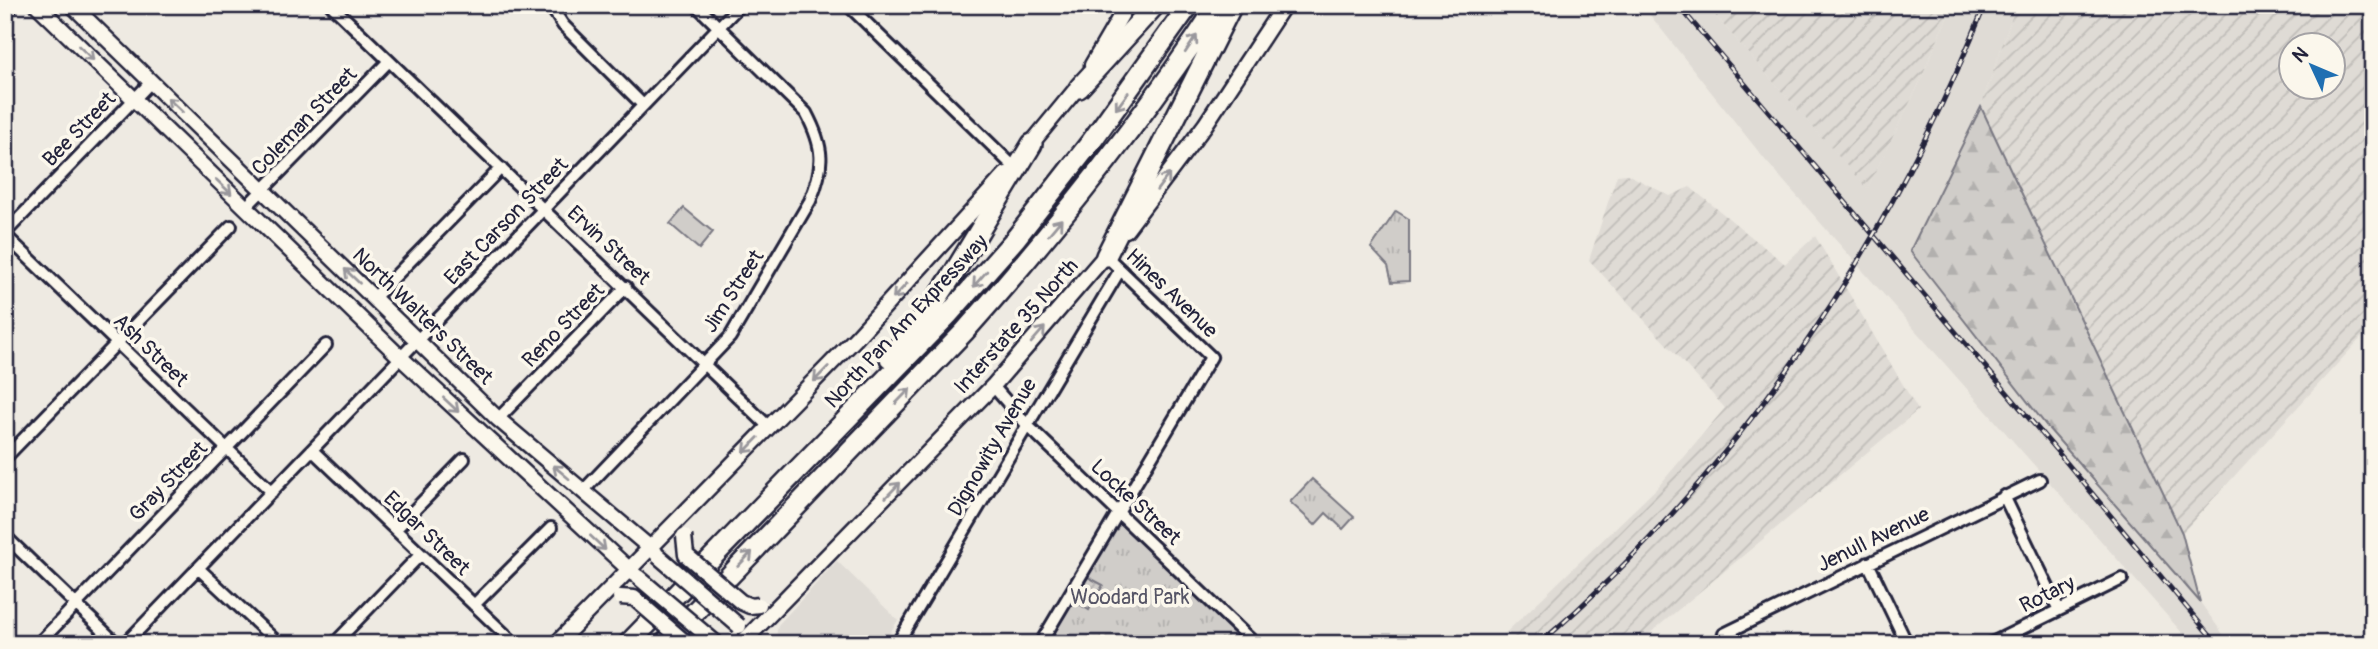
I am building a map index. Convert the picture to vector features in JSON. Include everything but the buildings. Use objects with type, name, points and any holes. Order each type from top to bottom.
[{"type":"highway","points":[[1079,88],[1155,5]]},
{"type":"highway","name":"North Pan Am Expressway","points":[[626,644],[948,315],[1016,238],[1100,131],[1189,5]]},
{"type":"highway","points":[[665,643],[1010,281],[1112,155],[1218,5]]},
{"type":"highway","points":[[1113,263],[1232,5]]},
{"type":"highway","points":[[791,474],[928,312],[1032,144]]},
{"type":"main road","points":[[37,5],[401,358],[633,573],[717,644]]},
{"type":"main road","name":"North Walters Street","points":[[72,5],[498,419],[654,552],[746,637]]},
{"type":"main road","points":[[1079,88],[1127,5]]},
{"type":"main road","points":[[556,644],[654,552],[701,498],[856,338],[1013,166],[1144,5]]},
{"type":"main road","name":"Interstate 35 North","points":[[746,637],[1113,263],[1284,5]]},
{"type":"main road","points":[[701,498],[684,536],[686,555],[741,602],[750,606],[789,594]]},
{"type":"main road","points":[[574,626],[620,597],[634,598],[687,644]]},
{"type":"street","points":[[5,14],[13,5]]},
{"type":"street","points":[[550,5],[563,25],[643,104]]},
{"type":"street","points":[[696,5],[718,27]]},
{"type":"street","name":"East Carson Street","points":[[125,644],[740,5]]},
{"type":"street","points":[[848,5],[1013,166]]},
{"type":"street","name":"Ervin Street","points":[[333,6],[769,427]]},
{"type":"street","name":"Jim Street","points":[[583,491],[730,337],[810,201],[818,180],[821,148],[817,133],[806,113],[718,27]]},
{"type":"street","name":"Coleman Street","points":[[245,208],[389,61]]},
{"type":"street","name":"Bee Street","points":[[5,234],[151,82]]},
{"type":"street","points":[[374,298],[500,169]]},
{"type":"street","points":[[5,458],[231,226]]},
{"type":"street","name":"Ash Street","points":[[5,234],[272,492]]},
{"type":"street","name":"Hines Avenue","points":[[1113,263],[1211,357],[1118,512]]},
{"type":"street","name":"Dignowity Avenue","points":[[897,644],[1027,425],[1113,263]]},
{"type":"street","name":"Reno Street","points":[[498,419],[626,288]]},
{"type":"street","name":"Gray Street","points":[[38,644],[326,345]]},
{"type":"street","name":"Locke Street","points":[[993,386],[1027,425],[1255,644]]},
{"type":"street","name":"Edgar Street","points":[[312,450],[515,644]]},
{"type":"street","points":[[396,529],[464,459]]},
{"type":"street","name":"Jenull Avenue","points":[[1726,639],[1868,562],[2040,480]]},
{"type":"street","points":[[2004,496],[2059,610]]},
{"type":"street","points":[[1040,644],[1118,512]]},
{"type":"street","points":[[474,605],[551,528]]},
{"type":"street","points":[[5,536],[117,644]]},
{"type":"street","points":[[334,644],[421,554]]},
{"type":"street","points":[[1868,562],[1907,644]]},
{"type":"street","points":[[198,568],[279,644]]},
{"type":"street","name":"Rotary","points":[[1990,644],[2122,579]]},
{"type":"shaded area","points":[[1642,5],[1706,5],[1867,188],[1919,84],[1952,5],[2016,5],[1981,107],[1910,251],[2049,429],[2200,602],[2230,644],[2192,644],[1766,161]]},
{"type":"shaded area","points":[[1706,5],[1952,5],[1919,84],[1867,189]]},
{"type":"shaded area","points":[[2016,5],[2373,5],[2373,325],[2182,533],[1981,107]]},
{"type":"shaded area","points":[[1627,174],[1670,196],[1690,187],[1785,264],[1815,236],[1918,410],[1637,644],[1494,644],[1657,488],[1725,408],[1589,260],[1617,175]]},
{"type":"shaded area","points":[[837,561],[898,620],[883,644],[775,644],[778,625]]},
{"type":"green space","points":[[1981,107],[2182,533],[2200,602],[2049,429],[1910,251]]},
{"type":"green space","points":[[684,208],[713,232],[699,249],[670,224]]},
{"type":"green space","points":[[1396,211],[1409,219],[1409,281],[1392,282],[1388,266],[1371,248]]},
{"type":"green space","points":[[1312,479],[1354,517],[1343,529],[1326,513],[1315,525],[1290,502]]},
{"type":"green space","name":"Woodard Park","points":[[1119,523],[1125,526],[1245,644],[1048,644]]},
{"type":"green space","points":[[1088,577],[1103,585],[1089,610],[1074,601]]},
{"type":"railway","points":[[1678,5],[2217,644]]},
{"type":"railway","points":[[1539,644],[1612,577],[1679,506],[1742,430],[1800,351],[1854,269],[1902,183],[1946,95],[1985,5]]}]
